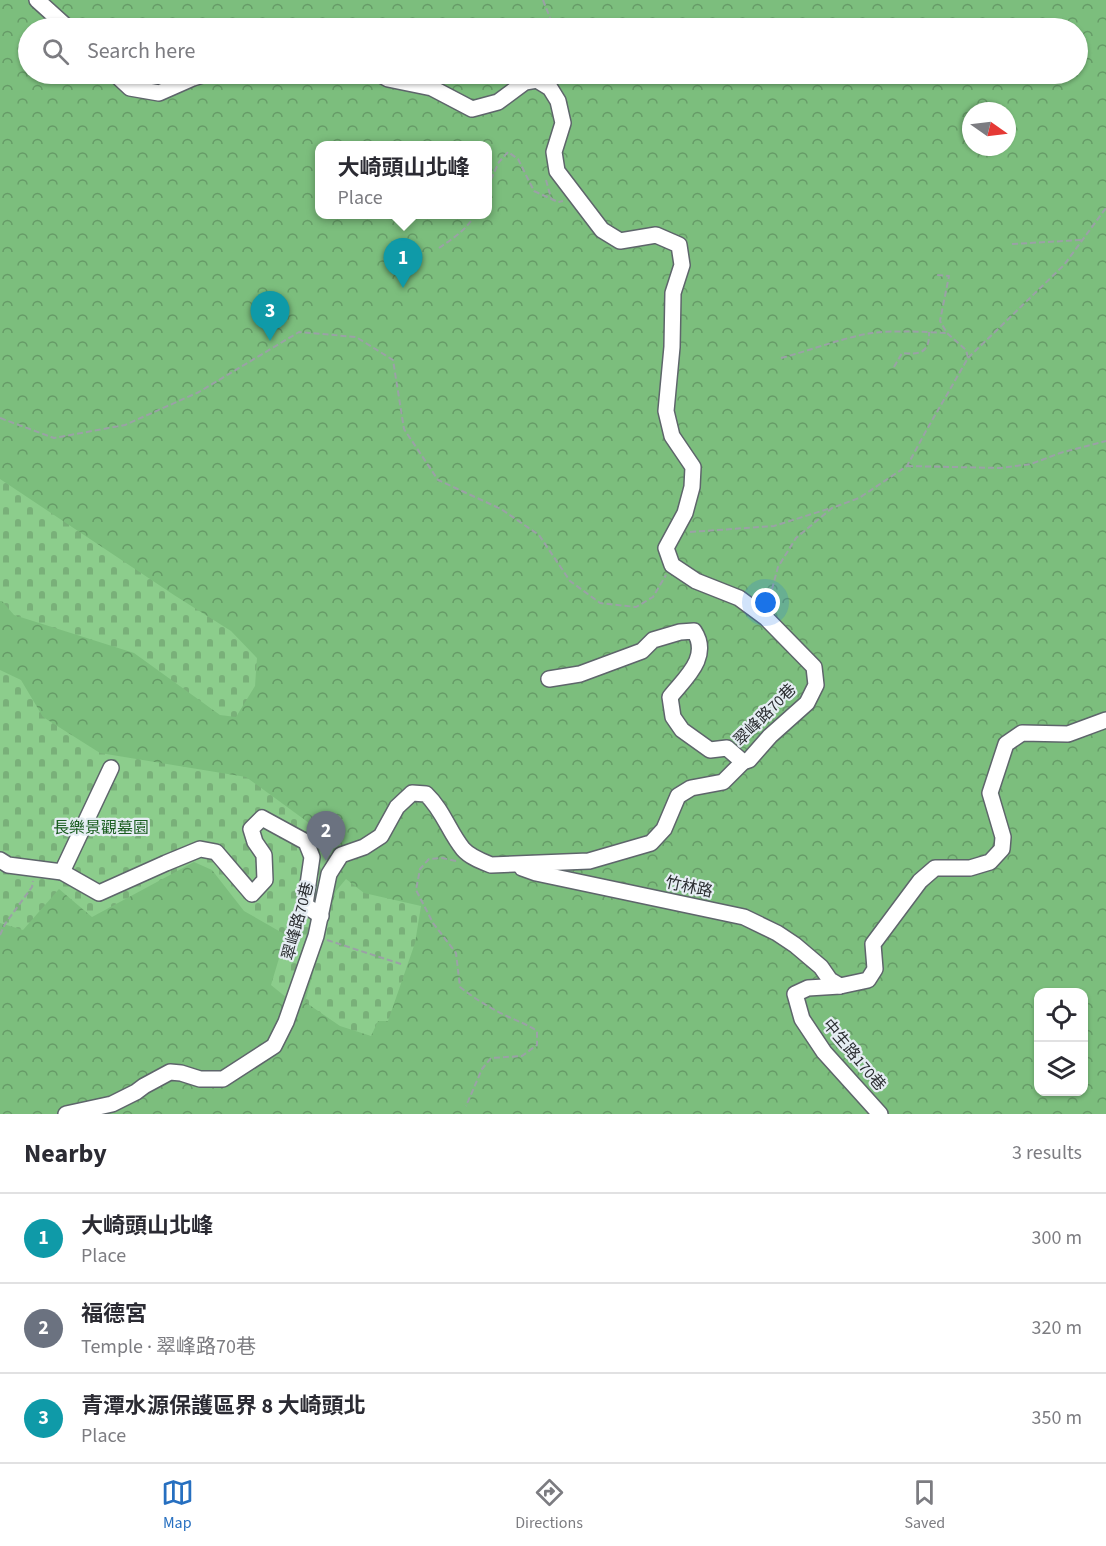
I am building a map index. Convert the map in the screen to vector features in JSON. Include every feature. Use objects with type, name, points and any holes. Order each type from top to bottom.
[{"type":"street","points":[[37,0],[57,18]]},
{"type":"street","points":[[126,84],[130,88],[159,93],[179,84]]},
{"type":"street","points":[[412,84],[432,88],[472,109],[498,102],[522,84]]},
{"type":"street","points":[[544,84],[550,88],[558,101],[562,123],[554,152],[557,171],[602,230],[620,241],[656,235],[679,245],[682,265],[673,292],[672,347],[666,411],[672,436],[693,467],[692,487],[685,513],[666,548],[672,565]]},
{"type":"street","name":"翠峰路70巷","points":[[66,1114],[112,1104],[170,1072],[181,1072],[200,1078],[223,1079],[274,1046],[286,1022],[316,936],[329,874],[341,855],[364,847],[381,837],[397,807],[412,794],[426,794],[435,802],[464,850],[478,860],[491,865],[589,861],[651,843],[664,829],[678,796],[691,788],[723,782],[742,762],[749,760],[770,736],[807,703],[816,685],[814,667],[766,618],[739,598],[696,581],[672,565]]},
{"type":"street","points":[[549,679],[580,674],[642,651],[653,640],[680,632],[694,631],[699,639],[700,654],[695,667],[670,697],[673,717],[682,730],[710,750],[727,748],[742,762]]},
{"type":"street","points":[[840,986],[868,980],[875,969],[873,944],[920,881],[935,868],[970,868],[990,862],[1002,849],[1003,837],[990,793],[1006,744],[1022,733],[1068,734],[1106,720]]},
{"type":"street","points":[[62,872],[111,768]]},
{"type":"street","points":[[0,860],[8,865],[62,872],[99,893],[200,849],[216,852],[252,894],[265,880],[264,855],[255,842],[251,829],[262,818],[306,842],[312,857],[305,905],[321,916]]},
{"type":"street","name":"竹林路","points":[[510,864],[536,873],[744,917],[777,933],[795,945],[821,967],[830,980],[840,986]]},
{"type":"street","name":"中生路170巷","points":[[840,986],[808,988],[795,994],[802,1019],[824,1052],[880,1114]]},
{"type":"path","points":[[543,0],[550,18]]},
{"type":"path","points":[[492,177],[499,162],[508,152],[518,159],[534,191],[558,202],[577,197]]},
{"type":"path","points":[[675,533],[774,525],[859,498],[907,466],[968,358],[1064,265],[1106,208]]},
{"type":"path","points":[[439,248],[455,238],[472,219]]},
{"type":"path","points":[[1012,244],[1083,240]]},
{"type":"path","points":[[938,275],[949,276],[939,321],[947,333],[966,350],[968,358]]},
{"type":"path","points":[[0,418],[54,438],[125,425],[199,392],[299,332],[356,336],[393,360],[404,429],[438,480],[501,509],[539,536],[570,581],[600,603],[636,607],[653,597],[672,565]]},
{"type":"path","points":[[894,367],[902,353],[915,355],[922,352],[929,340],[929,332]]},
{"type":"path","points":[[781,358],[828,343],[873,333],[947,333]]},
{"type":"path","points":[[907,466],[1000,468],[1031,464],[1060,453],[1106,441]]},
{"type":"path","points":[[773,608],[771,593],[778,567],[796,538],[832,508]]},
{"type":"path","points":[[458,862],[441,858],[429,859],[420,869],[416,890],[433,923],[456,953],[460,987],[479,1000],[537,1031],[537,1045],[522,1056],[491,1058],[482,1069],[466,1106]]},
{"type":"path","points":[[0,935],[5,924],[32,887],[35,869]]},
{"type":"path","points":[[316,936],[401,964]]},
{"type":"green space","points":[[0,0],[1106,0],[1106,1114],[0,1114]]},
{"type":"green space","points":[[0,479],[231,631],[257,658],[255,686],[236,717],[220,715],[134,653],[14,615],[0,601]]},
{"type":"green space","name":"長樂景觀墓園","points":[[0,670],[21,680],[43,717],[100,753],[246,777],[335,842],[287,998],[271,985],[286,935],[244,911],[212,870],[194,862],[92,917],[59,889],[23,930],[0,923]]},
{"type":"green space","points":[[346,879],[364,893],[421,906],[415,943],[388,1021],[378,1021],[371,1036],[340,1026],[305,1002],[336,891]]},
{"type":"place","name":"大崎頭山北峰","points":[[403,288]]},
{"type":"place","name":"青潭水源保護區界 8 大崎頭北","points":[[270,341]]},
{"type":"place","name":"福德宮","points":[[326,861]]}]
